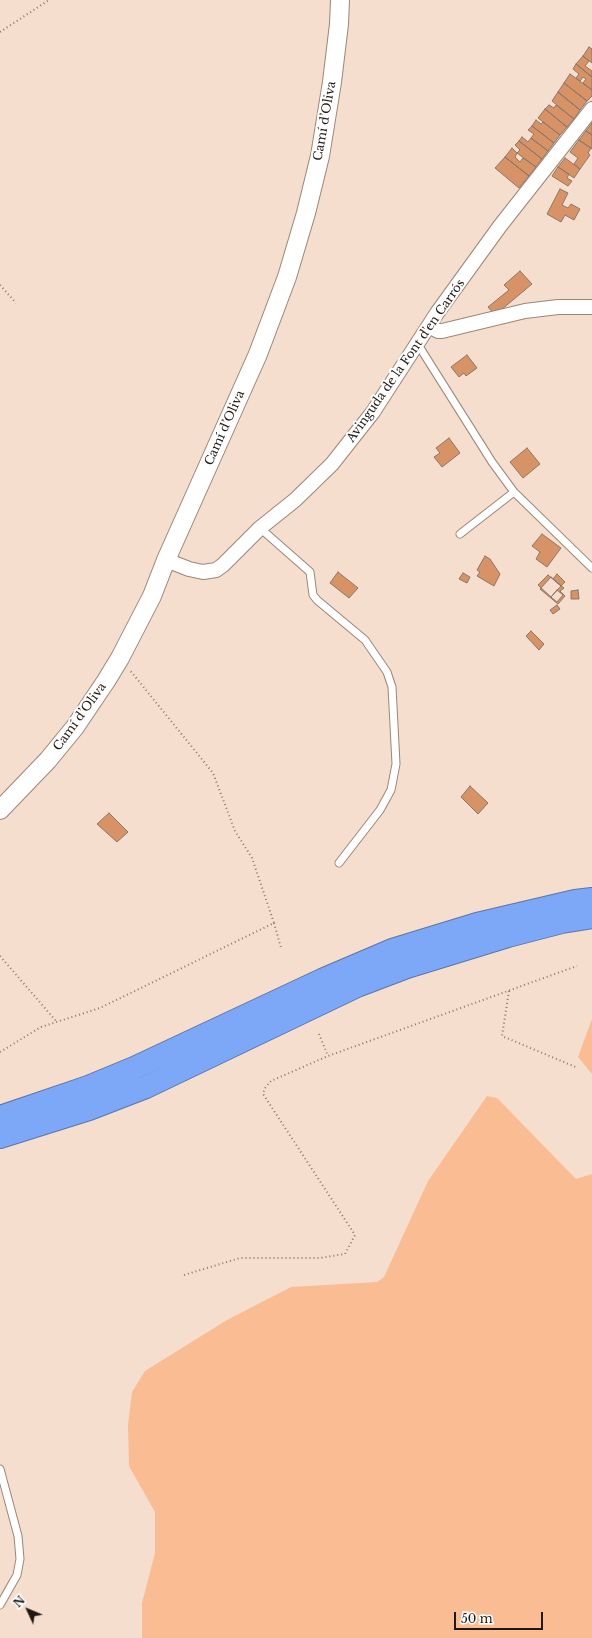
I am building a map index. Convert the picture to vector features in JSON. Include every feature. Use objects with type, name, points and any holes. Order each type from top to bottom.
[{"type":"highway","points":[[0,1117],[88,1087],[134,1068],[324,979],[392,950],[477,924],[575,901],[592,899]]},
{"type":"highway","points":[[0,1137],[89,1110],[146,1087],[350,989],[407,967],[508,936],[562,922],[592,917]]},
{"type":"street","name":"Camí d’Oliva","points":[[0,810],[48,760],[75,727],[120,658],[152,596],[166,560],[258,354],[287,277],[306,213],[320,156],[332,82],[339,24],[340,0]]},
{"type":"street","name":"Avinguda de la Font d'en Carrós","points":[[166,560],[189,569],[203,572],[216,570],[223,565],[260,528],[295,500],[332,464],[373,412],[417,343],[500,226],[592,110]]},
{"type":"street","points":[[429,326],[438,331],[442,331],[530,310],[558,307],[592,307]]},
{"type":"lane","points":[[417,343],[492,462],[514,492],[592,568]]},
{"type":"lane","points":[[460,534],[514,492]]},
{"type":"lane","points":[[260,528],[310,572],[313,595],[365,640],[387,672],[392,687],[396,758],[390,790],[380,810],[339,863]]},
{"type":"lane","points":[[0,1469],[18,1536],[20,1559],[17,1575],[0,1605]]},
{"type":"path","points":[[0,32],[49,0]]},
{"type":"path","points":[[0,285],[16,303]]},
{"type":"path","points":[[120,658],[212,773],[235,831],[252,858],[281,948]]},
{"type":"path","points":[[0,1052],[41,1027],[100,1008],[274,923]]},
{"type":"path","points":[[0,956],[56,1021]]},
{"type":"path","points":[[184,1275],[240,1258],[320,1258],[345,1254],[355,1235],[263,1094],[265,1088],[271,1081],[328,1056],[577,966]]},
{"type":"path","points":[[509,991],[502,1036],[578,1068]]},
{"type":"path","points":[[319,1034],[328,1056]]},
{"type":"shaded area","points":[[592,1019],[592,1074],[578,1057]]},
{"type":"shaded area","points":[[487,1096],[497,1098],[576,1179],[592,1174],[592,1638],[142,1638],[142,1603],[155,1553],[155,1512],[129,1466],[128,1425],[132,1392],[145,1371],[227,1320],[291,1287],[377,1282],[384,1277],[428,1181]]},
{"type":"building","points":[[589,47],[592,49],[592,63],[583,56]]},
{"type":"building","points":[[583,56],[589,61],[585,66],[592,71],[592,77],[576,64]]},
{"type":"building","points":[[576,64],[592,77],[592,90],[583,83],[586,79],[583,77],[580,81],[576,78],[579,74],[573,69]]},
{"type":"building","points":[[570,74],[592,90],[592,96],[587,101],[564,83]]},
{"type":"building","points":[[564,83],[587,101],[580,110],[558,92]]},
{"type":"building","points":[[558,92],[580,110],[574,119],[552,101]]},
{"type":"building","points":[[549,105],[554,108],[556,105],[574,119],[567,127],[545,109]]},
{"type":"building","points":[[545,109],[567,127],[560,135],[538,118]]},
{"type":"building","points":[[536,120],[541,124],[543,122],[560,135],[554,143],[532,126]]},
{"type":"building","points":[[592,123],[592,135],[586,131]]},
{"type":"building","points":[[532,126],[554,143],[548,151],[531,138],[534,134],[528,130]]},
{"type":"building","points":[[586,131],[592,135],[592,149],[579,140]]},
{"type":"building","points":[[522,137],[528,142],[531,138],[548,151],[542,159],[519,141]]},
{"type":"building","points":[[579,140],[591,148],[588,153],[590,155],[580,169],[574,164],[578,158],[570,152]]},
{"type":"building","points":[[519,141],[542,159],[536,167],[517,153],[520,150],[515,145]]},
{"type":"building","points":[[512,148],[517,153],[515,157],[520,162],[523,158],[536,167],[529,176],[505,157]]},
{"type":"building","points":[[505,157],[529,176],[519,188],[495,168]]},
{"type":"building","points":[[565,158],[580,169],[574,178],[558,167]]},
{"type":"building","points":[[558,167],[569,174],[567,178],[572,181],[568,186],[552,176]]},
{"type":"building","points":[[560,189],[568,193],[562,205],[568,208],[571,204],[580,209],[574,220],[565,215],[561,222],[547,214]]},
{"type":"building","points":[[520,271],[532,284],[495,315],[488,307],[509,290],[504,285]]},
{"type":"building","points":[[467,355],[477,368],[466,376],[464,373],[459,377],[451,367]]},
{"type":"building","points":[[449,438],[460,453],[442,467],[434,457],[440,453],[436,448]]},
{"type":"building","points":[[527,448],[540,464],[523,478],[510,462]]},
{"type":"building","points":[[542,534],[561,548],[547,567],[536,559],[540,552],[532,546]]},
{"type":"building","points":[[485,556],[490,559],[500,574],[494,586],[477,576],[480,572],[477,570]]},
{"type":"building","points":[[338,572],[358,588],[349,598],[330,583]]},
{"type":"building","points":[[463,573],[470,577],[467,583],[459,579]]},
{"type":"building","points":[[557,574],[565,582],[561,586],[553,579]]},
{"type":"building","points":[[548,575],[561,586],[551,597],[538,585]]},
{"type":"building","points":[[551,577],[564,588],[560,591],[565,596],[558,604],[540,589]]},
{"type":"building","points":[[557,590],[563,595],[557,602],[551,597]]},
{"type":"building","points":[[578,590],[579,599],[571,599],[571,591]]},
{"type":"building","points":[[557,605],[560,609],[553,614],[550,610]]},
{"type":"building","points":[[531,631],[544,644],[539,650],[526,636]]},
{"type":"building","points":[[470,786],[488,803],[478,814],[461,797]]},
{"type":"building","points":[[109,813],[128,832],[117,842],[97,824]]}]
